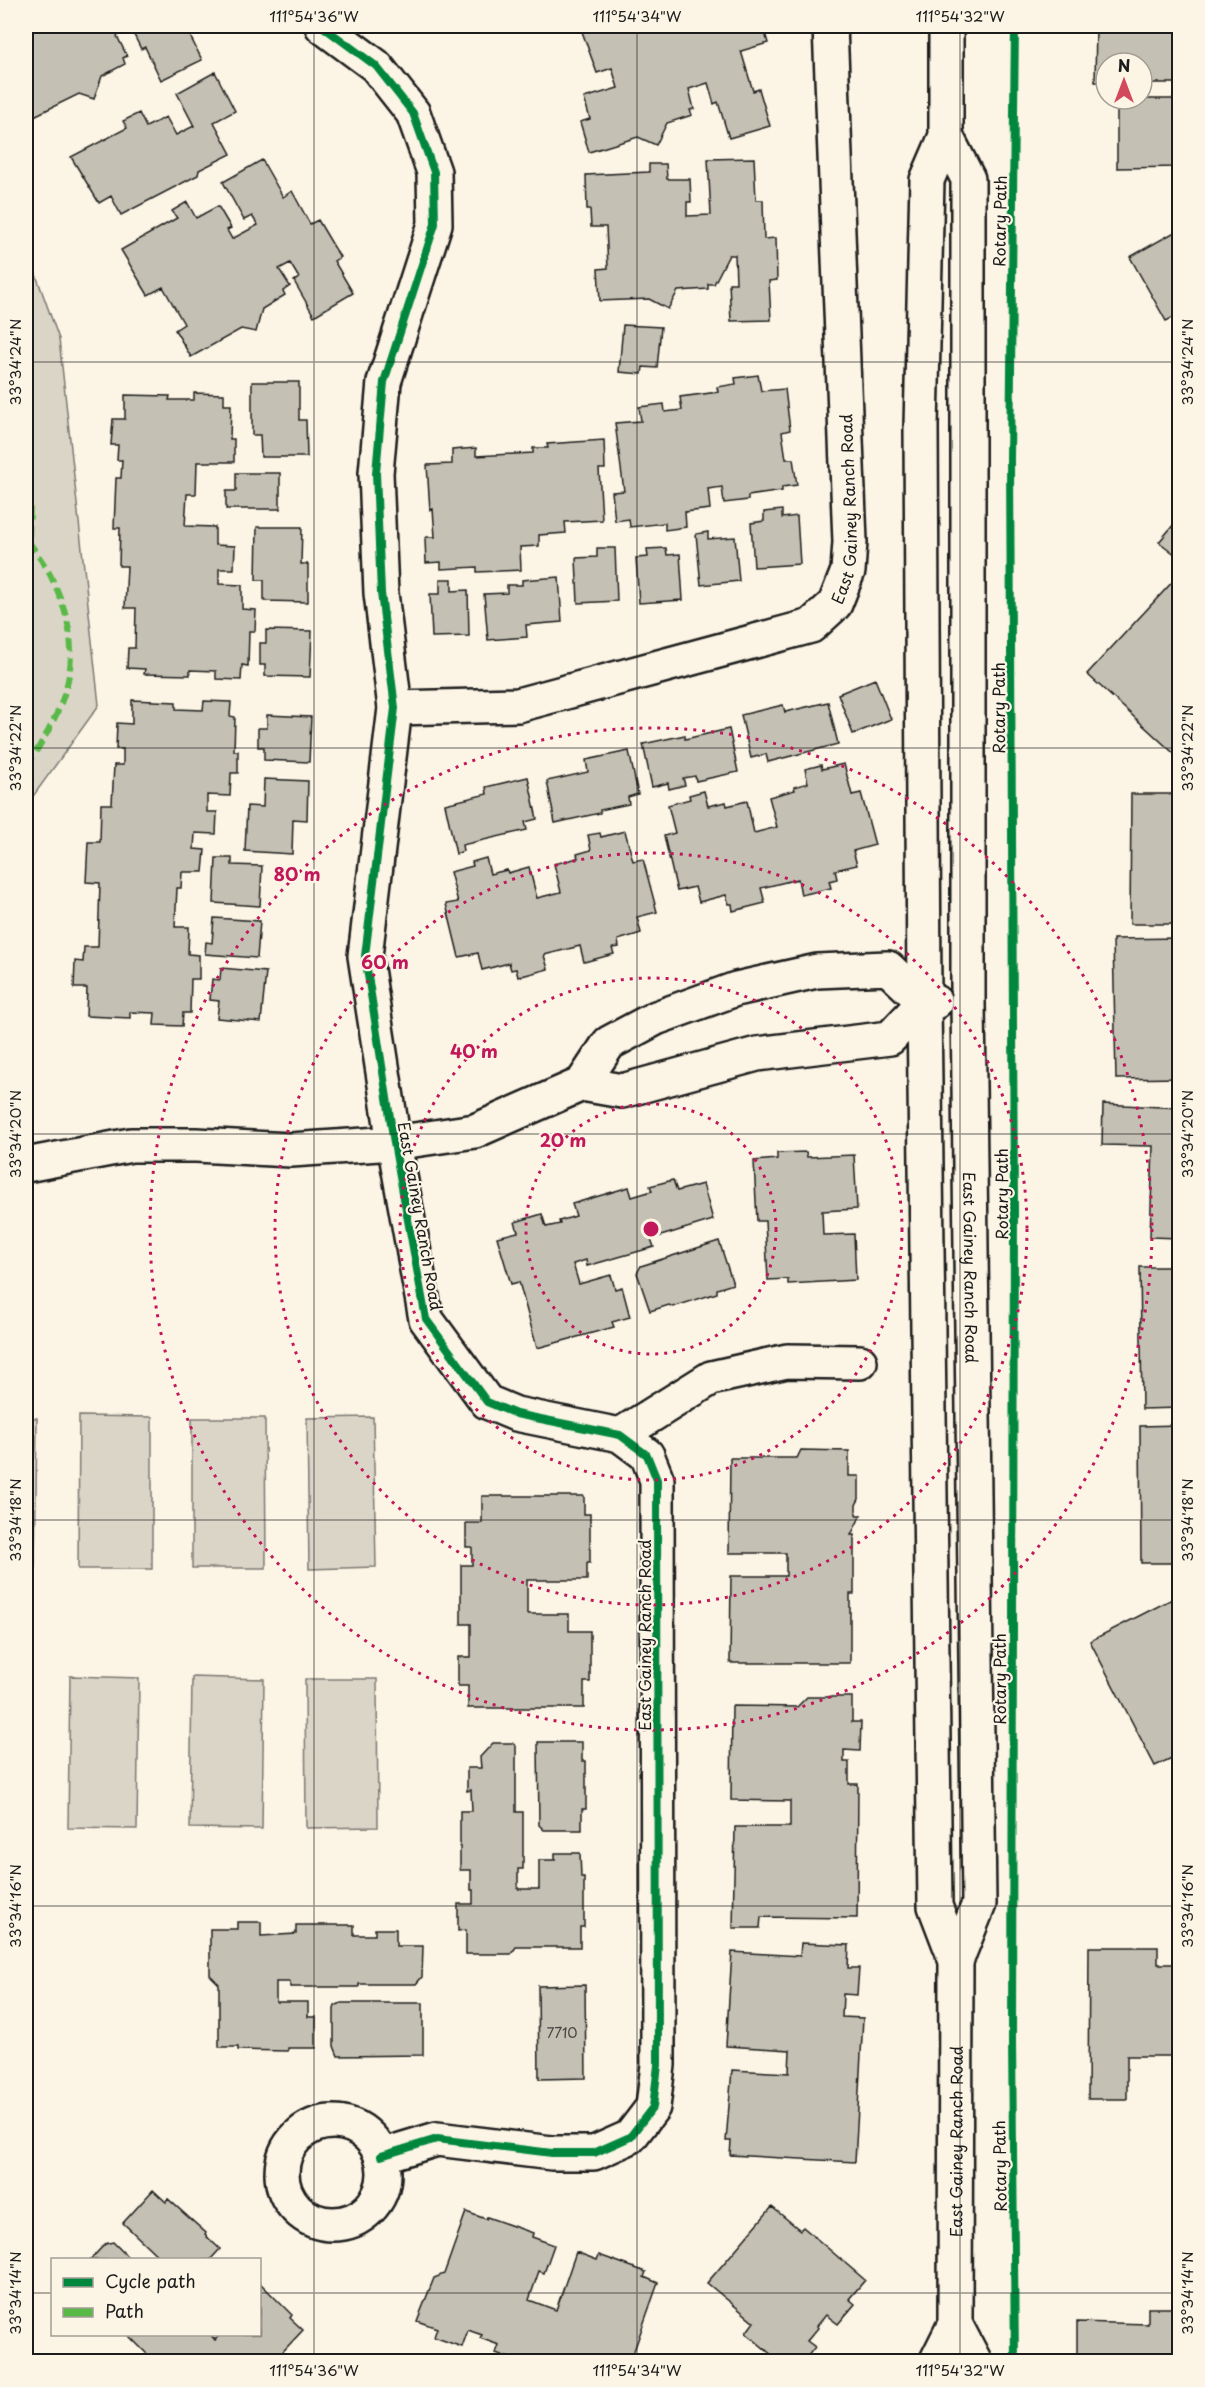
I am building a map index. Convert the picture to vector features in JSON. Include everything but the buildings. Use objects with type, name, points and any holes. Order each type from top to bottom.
[{"type":"street","name":"East Gainey Ranch Road","points":[[322,26],[376,66],[413,113],[434,172],[435,224],[384,382],[376,473],[381,593],[395,708],[364,956],[394,1143],[426,1318],[487,1402],[516,1414],[620,1435],[647,1455],[657,1480],[658,2065],[652,2107],[630,2137],[594,2152],[552,2153],[437,2139],[381,2156]]},
{"type":"street","name":"East Gainey Ranch Road","points":[[395,708],[518,705],[811,626],[835,604],[848,571],[850,542],[830,26]]},
{"type":"street","name":"East Gainey Ranch Road","points":[[936,2361],[955,2324],[956,1961],[935,1906],[924,1002],[921,426],[927,180],[946,136],[946,26]]},
{"type":"street","name":"East Gainey Ranch Road","points":[[946,136],[968,179],[968,1002],[979,1904],[956,1961]]},
{"type":"street","points":[[924,1002],[890,1038],[757,1054],[622,1090],[582,1084],[609,1043],[656,1018],[736,989],[817,971],[888,968],[924,1002],[968,1002]]},
{"type":"street","name":"East Gainey Ranch Road","points":[[26,1165],[131,1145],[196,1145],[291,1150],[394,1143],[475,1131],[582,1084]]},
{"type":"street","points":[[620,1435],[711,1378],[787,1361],[860,1362]]},
{"type":"street","name":"East Gainey Ranch Road","points":[[955,2324],[975,2361]]},
{"type":"shaded area","points":[[26,247],[59,339],[99,705],[26,806]]},
{"type":"shaded area","points":[[79,1416],[152,1417],[152,1569],[78,1569]]},
{"type":"shaded area","points":[[373,1417],[376,1567],[309,1569],[307,1418]]},
{"type":"shaded area","points":[[26,1418],[37,1418],[35,1569],[26,1569]]},
{"type":"shaded area","points":[[192,1418],[265,1418],[266,1568],[192,1568]]},
{"type":"shaded area","points":[[70,1676],[139,1678],[137,1829],[68,1828]]},
{"type":"shaded area","points":[[192,1677],[264,1679],[262,1829],[190,1828]]},
{"type":"shaded area","points":[[305,1679],[377,1679],[378,1827],[306,1828]]},
{"type":"marked path","points":[[26,490],[30,503],[29,542],[26,539]]},
{"type":"marked path","points":[[26,767],[53,722],[62,700],[71,656],[64,608],[51,576],[29,542]]},
{"type":"cycle path","points":[[322,26],[376,66],[413,113],[434,172],[435,224],[384,382],[376,473],[381,593],[395,708],[365,956],[394,1143],[426,1319],[487,1402],[516,1414],[620,1435],[647,1455],[657,1480],[658,2065],[653,2107],[630,2137],[594,2153],[552,2153],[437,2139],[381,2156]]},
{"type":"cycle path","name":"Rotary Path","points":[[1015,26],[1010,459],[1014,1207],[1012,2039],[1015,2362]]}]
